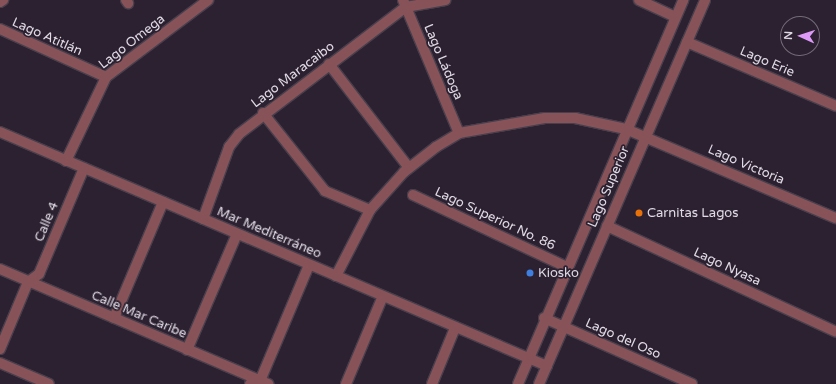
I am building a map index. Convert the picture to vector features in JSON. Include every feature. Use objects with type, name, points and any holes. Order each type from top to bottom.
[{"type":"street","name":"Lago Omega","points":[[66,161],[106,77],[208,0]]},
{"type":"street","name":"Lago Maracaibo","points":[[203,219],[229,147],[263,113],[329,64],[404,3],[445,0]]},
{"type":"street","points":[[639,0],[675,17]]},
{"type":"street","name":"Lago Superior","points":[[518,384],[544,318],[682,0]]},
{"type":"street","name":"Lago Superior","points":[[539,384],[705,0]]},
{"type":"street","name":"Lago Ládoga","points":[[404,3],[460,133]]},
{"type":"street","name":"Lago Atitlán","points":[[0,29],[106,77]]},
{"type":"street","name":"Lago Erie","points":[[687,42],[836,106]]},
{"type":"street","points":[[329,64],[409,168]]},
{"type":"street","points":[[263,113],[325,191],[370,210]]},
{"type":"street","name":"Lago Victoria","points":[[460,133],[546,118],[575,118],[626,129],[836,218]]},
{"type":"street","points":[[336,276],[370,210],[409,168],[460,133]]},
{"type":"street","name":"Mar Mediterráneo","points":[[1,136],[84,168],[546,366]]},
{"type":"street","name":"Calle 4","points":[[28,282],[39,274],[84,168]]},
{"type":"street","name":"Lago Superior No. 86","points":[[412,195],[567,267]]},
{"type":"street","points":[[114,318],[163,202]]},
{"type":"street","name":"Lago Nyasa","points":[[607,226],[836,332]]},
{"type":"street","points":[[188,350],[237,234]]},
{"type":"street","points":[[250,384],[264,382],[309,265]]},
{"type":"street","name":"Calle Mar Caribe","points":[[0,270],[264,382]]},
{"type":"street","points":[[0,349],[28,282]]},
{"type":"street","points":[[346,384],[383,296]]},
{"type":"street","name":"Lago del Oso","points":[[544,318],[692,384]]},
{"type":"street","points":[[432,384],[455,328]]},
{"type":"street","points":[[0,363],[48,384]]},
{"type":"place","name":"Carnitas Lagos","points":[[639,213]]},
{"type":"place","name":"Kiosko","points":[[530,273]]}]
